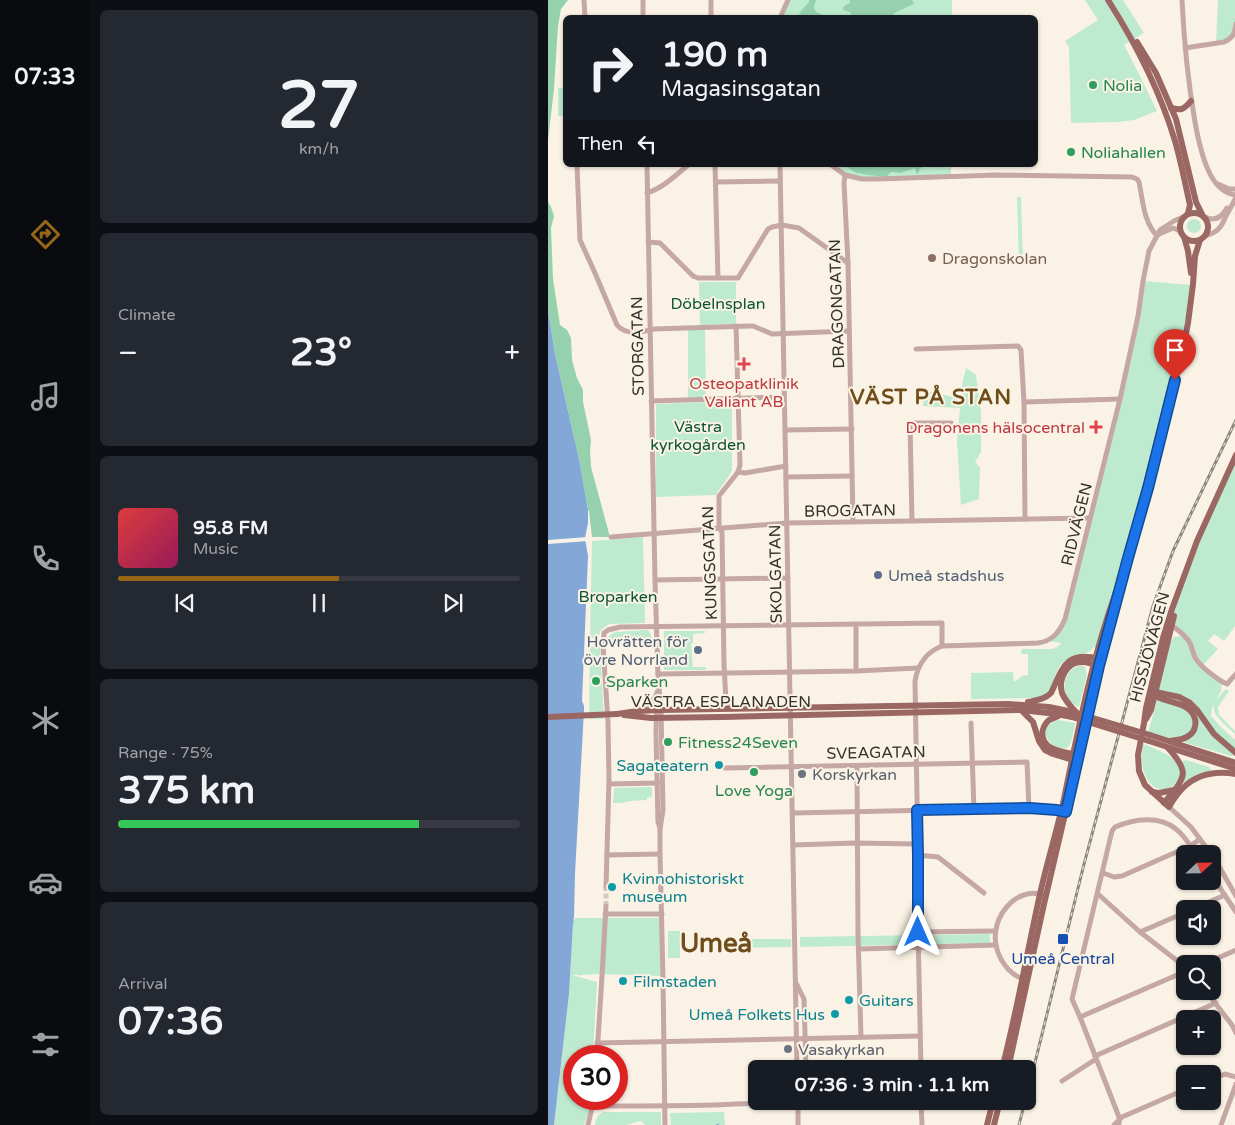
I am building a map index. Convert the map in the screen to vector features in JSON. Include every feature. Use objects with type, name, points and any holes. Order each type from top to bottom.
[{"type":"main road","points":[[1108,0],[1126,29],[1150,75],[1176,143],[1190,204],[1186,215],[1180,223],[1180,231],[1188,250],[1191,267],[1190,304]]},
{"type":"main road","points":[[1010,1060],[1043,895],[1064,811],[1109,610],[1128,558],[1156,459],[1184,344],[1195,256],[1208,228],[1196,202],[1176,119],[1156,73],[1139,44],[1126,29]]},
{"type":"main road","points":[[1171,108],[1185,108],[1191,101]]},
{"type":"main road","points":[[1186,215],[1194,212],[1204,217]]},
{"type":"main road","points":[[1184,237],[1191,241],[1202,238]]},
{"type":"main road","name":"HISSJÖVÄGEN","points":[[1166,805],[1145,785],[1138,766],[1138,755],[1144,723],[1169,624],[1183,578],[1236,455]]},
{"type":"main road","points":[[1075,757],[1053,754],[1045,750],[1039,741],[1033,722],[1020,707],[1048,696],[1061,670],[1071,660],[1084,656],[1098,662]]},
{"type":"main road","points":[[1098,662],[1074,663],[1063,676],[1062,691],[1074,713],[1149,738],[1236,763]]},
{"type":"main road","points":[[1152,694],[1166,701],[1180,704],[1194,715],[1195,728],[1191,734],[1182,740],[1169,744]]},
{"type":"main road","points":[[1152,694],[1179,697],[1190,703],[1198,710],[1220,741],[1236,754]]},
{"type":"main road","name":"HISSJÖVÄGEN","points":[[1144,723],[1151,710],[1152,694]]},
{"type":"main road","points":[[1151,710],[1166,701]]},
{"type":"main road","name":"VÄSTRA ESPLANADEN","points":[[617,714],[638,717],[685,710],[916,705],[1049,707],[1074,713]]},
{"type":"main road","name":"VÄSTRA ESPLANADEN","points":[[617,714],[638,711],[659,714],[790,716],[916,713],[1020,707],[1062,715],[1074,713]]},
{"type":"main road","points":[[548,717],[617,714]]},
{"type":"main road","points":[[1062,715],[1052,718],[1046,724],[1042,732],[1043,738],[1050,747],[1075,757]]},
{"type":"main road","points":[[1169,744],[1236,769]]},
{"type":"main road","points":[[1166,805],[1182,780],[1183,771],[1180,761],[1169,744]]},
{"type":"main road","points":[[1166,805],[1194,779],[1213,773],[1225,772],[1236,774]]},
{"type":"main road","points":[[1152,792],[1158,793],[1175,789]]},
{"type":"main road","points":[[1004,1060],[1026,979]]},
{"type":"main road","points":[[987,1125],[991,1110]]},
{"type":"main road","points":[[994,1125],[998,1110]]},
{"type":"street","points":[[584,0],[585,15]]},
{"type":"street","points":[[643,0],[643,15]]},
{"type":"street","points":[[711,0],[711,15]]},
{"type":"street","points":[[781,15],[788,0]]},
{"type":"street","points":[[1182,0],[1191,101],[1198,136],[1210,175],[1217,183],[1235,194]]},
{"type":"street","points":[[1185,48],[1216,44],[1229,40],[1234,34],[1236,24]]},
{"type":"street","points":[[577,167],[580,240],[620,328],[627,332],[654,329],[753,326],[772,334],[849,331]]},
{"type":"street","name":"STORGATAN","points":[[647,167],[656,627],[663,810],[660,829],[660,854],[665,1125]]},
{"type":"street","points":[[647,193],[652,192],[685,167]]},
{"type":"street","points":[[715,167],[718,278]]},
{"type":"street","name":"SKOLGATAN","points":[[780,167],[797,1060]]},
{"type":"street","points":[[834,167],[845,175],[862,179],[996,175],[1132,177],[1139,182],[1150,229],[1157,236],[1173,228],[1180,231]]},
{"type":"street","name":"DRAGONGATAN","points":[[845,175],[853,522]]},
{"type":"street","points":[[716,182],[780,181]]},
{"type":"street","points":[[1228,191],[1233,203]]},
{"type":"street","points":[[1202,238],[1215,232],[1224,224],[1235,194]]},
{"type":"street","points":[[1224,224],[1235,194]]},
{"type":"street","points":[[1204,217],[1215,219],[1224,214],[1233,203]]},
{"type":"street","name":"RIDVÄGEN","points":[[942,646],[958,648],[1038,643],[1048,641],[1061,628],[1065,619],[1111,439],[1138,316],[1146,262],[1157,236],[1163,228],[1186,215]]},
{"type":"street","points":[[648,242],[660,243],[696,278],[738,278],[768,229],[782,226],[799,228],[848,263]]},
{"type":"street","points":[[736,326],[740,465],[738,472],[745,473],[786,466]]},
{"type":"street","points":[[916,349],[1020,347],[1024,402],[1025,519]]},
{"type":"street","points":[[651,401],[784,397]]},
{"type":"street","points":[[1024,402],[1120,399]]},
{"type":"street","points":[[912,521],[910,423],[951,423]]},
{"type":"street","points":[[786,430],[852,429]]},
{"type":"street","name":"KUNGSGATAN","points":[[738,472],[719,496],[720,528],[722,532],[726,701],[739,709]]},
{"type":"street","points":[[786,477],[852,476]]},
{"type":"street","name":"BROGATAN","points":[[611,537],[787,523],[1090,518]]},
{"type":"street","points":[[655,580],[788,578]]},
{"type":"street","points":[[606,887],[609,784],[604,633],[615,628],[942,623],[942,646],[926,656],[918,668],[915,681],[921,1060]]},
{"type":"street","points":[[856,624],[856,671]]},
{"type":"street","points":[[1169,624],[1189,642],[1195,658],[1202,666],[1222,682],[1227,684],[1236,674]]},
{"type":"street","points":[[658,675],[918,668]]},
{"type":"street","name":"STORGATAN","points":[[658,675],[658,822],[660,829]]},
{"type":"street","points":[[638,711],[651,703],[657,692]]},
{"type":"street","points":[[972,723],[974,810]]},
{"type":"street","name":"SVEAGATAN","points":[[725,768],[1027,762],[1029,808]]},
{"type":"street","points":[[857,766],[862,1037]]},
{"type":"street","points":[[609,784],[658,783]]},
{"type":"street","name":"HISSJÖVÄGEN","points":[[1166,805],[1191,827],[1205,845]]},
{"type":"street","points":[[793,813],[1029,808],[1064,811]]},
{"type":"street","points":[[1117,1124],[1119,1116],[1072,999],[1112,831],[1115,827],[1134,821],[1158,820],[1175,828],[1189,845]]},
{"type":"street","points":[[1191,845],[1200,839]]},
{"type":"street","points":[[793,845],[917,844]]},
{"type":"street","points":[[1102,873],[1114,877],[1122,876],[1176,852]]},
{"type":"street","points":[[607,855],[660,854]]},
{"type":"street","points":[[918,856],[938,857],[984,893]]},
{"type":"street","name":"HISSJÖVÄGEN","points":[[1221,870],[1236,896]]},
{"type":"street","points":[[1221,889],[1236,912]]},
{"type":"street","points":[[1026,979],[1012,973],[1002,961],[996,945],[995,931],[1002,914],[1013,901],[1024,894],[1036,893],[1043,895]]},
{"type":"street","points":[[1098,894],[1140,932],[1176,960]]},
{"type":"street","points":[[1214,900],[1225,895]]},
{"type":"street","points":[[606,906],[597,1043],[920,1036]]},
{"type":"street","points":[[605,914],[662,914]]},
{"type":"street","points":[[1140,932],[1176,916]]},
{"type":"street","points":[[918,932],[995,931]]},
{"type":"street","points":[[859,948],[996,945]]},
{"type":"street","points":[[1221,957],[1236,950]]},
{"type":"street","points":[[1080,1017],[1176,975]]},
{"type":"street","name":"SKOLGATAN","points":[[796,982],[804,995],[806,1060]]},
{"type":"street","points":[[1214,1000],[1236,1032]]},
{"type":"street","points":[[1062,1081],[1095,1057],[1216,1003]]},
{"type":"street","points":[[1221,1076],[1225,1074],[1236,1077]]},
{"type":"street","points":[[1221,1125],[1236,1084]]},
{"type":"street","points":[[1117,1124],[1122,1117],[1176,1093]]},
{"type":"street","points":[[628,1106],[748,1104]]},
{"type":"street","points":[[588,1125],[591,1110]]},
{"type":"street","points":[[798,1110],[798,1125]]},
{"type":"street","points":[[921,1110],[922,1125]]},
{"type":"green space","points":[[548,0],[568,0],[561,9],[558,26],[548,141]]},
{"type":"green space","points":[[788,0],[952,0],[952,15],[781,15]]},
{"type":"green space","points":[[809,0],[816,0],[814,7],[816,12],[823,15],[799,15]]},
{"type":"green space","points":[[850,0],[912,0],[914,4],[894,13],[894,15],[851,15],[850,12],[843,10],[844,6],[850,3]]},
{"type":"green space","points":[[1085,0],[1123,0],[1144,33],[1124,45],[1157,111],[1134,120],[1071,123],[1069,47],[1065,41],[1098,20]]},
{"type":"green space","points":[[1218,0],[1235,0],[1235,24],[1232,37],[1216,43]]},
{"type":"green space","points":[[558,88],[563,88],[563,116],[558,116]]},
{"type":"green space","points":[[834,167],[951,167],[951,177],[878,179],[845,175]]},
{"type":"green space","points":[[846,167],[923,167],[918,174],[915,168],[901,173],[891,172],[886,177],[856,173]]},
{"type":"green space","points":[[1017,197],[1021,197],[1023,263],[1019,263]]},
{"type":"green space","points":[[548,202],[554,216],[551,228],[553,279],[560,325],[567,330],[571,338],[572,360],[577,378],[583,390],[583,402],[591,440],[591,467],[610,537],[592,537],[579,459],[555,354],[548,310]]},
{"type":"green space","points":[[1191,219],[1197,219],[1201,226],[1197,233],[1191,233],[1187,229],[1187,223]]},
{"type":"green space","points":[[1143,281],[1191,285],[1190,304],[1149,488],[1099,648],[1094,647],[1088,652],[1076,655],[1062,663],[1056,672],[1049,691],[1038,698],[971,699],[971,673],[1013,672],[1014,682],[1022,676],[1028,675],[1028,654],[1021,654],[1022,649],[1052,649],[1062,643],[1048,641],[1061,628],[1111,439]]},
{"type":"green space","name":"Döbelnsplan","points":[[699,282],[736,282],[736,324],[700,325]]},
{"type":"green space","points":[[688,329],[705,329],[706,397],[688,397]]},
{"type":"green space","points":[[966,368],[976,375],[981,412],[981,452],[975,462],[980,467],[979,499],[961,505],[957,442],[960,408],[923,406],[924,391],[959,398]]},
{"type":"green space","name":"Västra kyrkogården","points":[[732,401],[732,470],[716,495],[655,497],[656,404]]},
{"type":"green space","points":[[1235,455],[1235,626],[1224,641],[1214,634],[1208,641],[1218,649],[1202,666],[1222,682],[1221,691],[1212,708],[1211,716],[1235,740],[1235,756],[1231,756],[1148,732],[1168,646],[1174,637],[1182,636],[1171,625],[1183,578]]},
{"type":"green space","name":"Broparken","points":[[643,537],[645,623],[609,624],[601,630],[598,638],[590,638],[592,541]]},
{"type":"green space","points":[[648,630],[651,634],[651,639],[639,640],[639,643],[606,645],[608,637],[615,632]]},
{"type":"green space","points":[[664,631],[705,631],[705,633],[693,634],[693,643],[691,644],[693,667],[706,667],[706,670],[664,670]]},
{"type":"green space","name":"Sparken","points":[[590,647],[600,647],[604,719],[589,719]]},
{"type":"green space","points":[[1081,665],[1085,667],[1087,675],[1079,707],[1068,698],[1065,686],[1069,673]]},
{"type":"green space","points":[[1226,689],[1229,691],[1218,707],[1219,715],[1235,731],[1235,734],[1221,721],[1214,709],[1219,696]]},
{"type":"green space","points":[[1058,720],[1075,723],[1071,743],[1063,749],[1053,745],[1046,735],[1046,730],[1050,724]]},
{"type":"green space","points":[[1143,744],[1173,758],[1179,767],[1180,773],[1174,785],[1169,788],[1160,789],[1148,781],[1143,766]]},
{"type":"green space","points":[[1186,760],[1209,767],[1211,771],[1196,775],[1185,783],[1185,769],[1182,761]]},
{"type":"green space","points":[[615,788],[652,788],[652,797],[647,798],[647,800],[613,803]]},
{"type":"green space","points":[[660,918],[661,976],[572,975],[597,982],[594,1045],[563,1045],[569,994],[573,919]]},
{"type":"green space","points":[[668,931],[680,931],[680,958],[668,958]]},
{"type":"green space","points":[[990,934],[990,943],[800,947],[800,937]]},
{"type":"green space","points":[[737,939],[791,939],[791,947],[737,948]]},
{"type":"green space","points":[[563,1046],[563,1110],[589,1110],[584,1125],[554,1125]]},
{"type":"green space","points":[[604,1112],[661,1112],[661,1125],[645,1125],[641,1121],[626,1125],[595,1125],[597,1117]]},
{"type":"green space","points":[[724,1112],[725,1125],[671,1125],[670,1113]]},
{"type":"water","points":[[548,310],[555,354],[579,459],[588,510],[585,538],[588,556],[582,701],[584,710],[569,994],[554,1125],[548,1125]]},
{"type":"pier","points":[[588,537],[588,541],[548,544],[548,540]]},
{"type":"tunnel","points":[[606,887],[606,906]]},
{"type":"railway","points":[[1036,1060],[1083,868],[1153,606],[1173,551],[1236,420]]},
{"type":"railway","points":[[1019,1125],[1023,1110]]},
{"type":"place","name":"Nolia","points":[[1093,85]]},
{"type":"place","name":"Noliahallen","points":[[1071,152]]},
{"type":"place","name":"Dragonskolan","points":[[932,258]]},
{"type":"place","name":"Osteopatklinik Valiant AB","points":[[744,364]]},
{"type":"place","name":"Dragonens hälsocentral","points":[[1096,427]]},
{"type":"place","name":"Umeå stadshus","points":[[878,575]]},
{"type":"place","name":"Hovrätten för övre Norrland","points":[[698,650]]},
{"type":"place","name":"Sparken","points":[[596,681]]},
{"type":"place","name":"Fitness24Seven","points":[[668,742]]},
{"type":"place","name":"Sagateatern","points":[[719,765]]},
{"type":"place","name":"Love Yoga","points":[[754,772]]},
{"type":"place","name":"Korskyrkan","points":[[802,774]]},
{"type":"place","name":"Kvinnohistoriskt museum","points":[[612,887]]},
{"type":"place","name":"Umeå Central","points":[[1063,939]]},
{"type":"place","name":"Filmstaden","points":[[623,981]]},
{"type":"place","name":"Guitars","points":[[849,1000]]},
{"type":"place","name":"Umeå Folkets Hus","points":[[835,1014]]},
{"type":"place","name":"Vasakyrkan","points":[[788,1049]]},
{"type":"district","name":"VÄST PÅ STAN","points":[[931,397]]},
{"type":"district","name":"Umeå","points":[[716,943]]},
{"type":"route","points":[[918,932],[917,810],[1045,808],[1066,812],[1099,666],[1148,488],[1175,380]]}]
